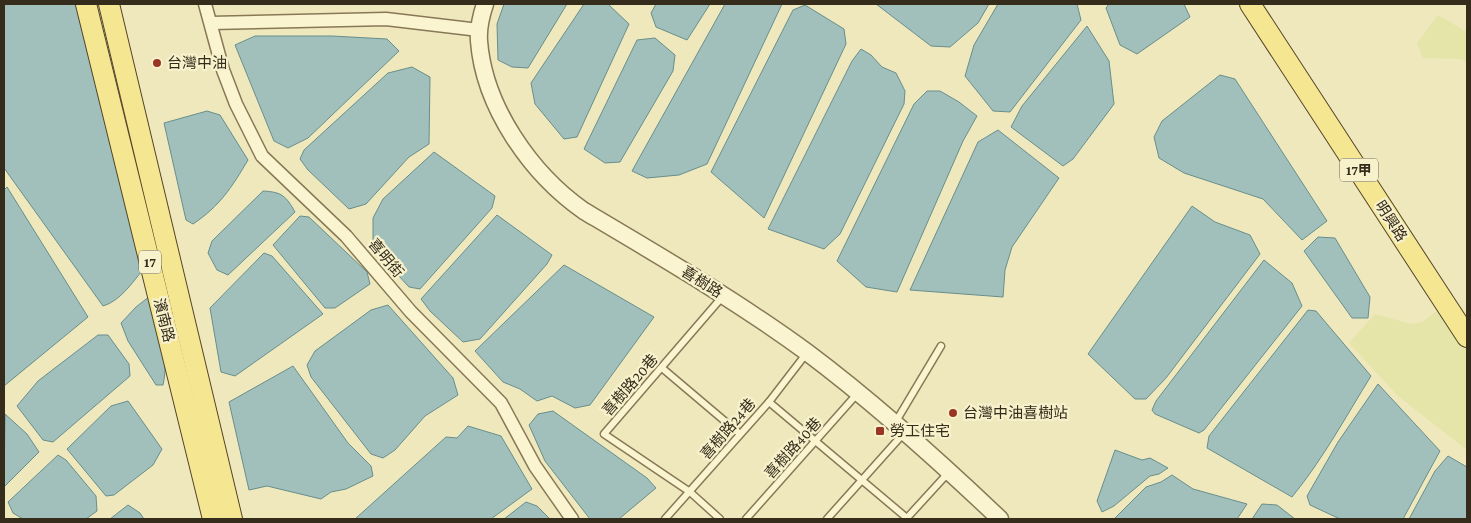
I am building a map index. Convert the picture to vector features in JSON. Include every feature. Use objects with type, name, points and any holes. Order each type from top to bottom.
[{"type":"main road","name":"濱南路","points":[[86,4],[213,519]]},
{"type":"main road","name":"濱南路","points":[[110,4],[232,519]]},
{"type":"main road","name":"明興路","points":[[1250,4],[1467,337]]},
{"type":"main road","name":"明興路","points":[[1266,4],[1467,313]]},
{"type":"main road","points":[[113,111],[134,106]]},
{"type":"street","name":"喜明街","points":[[205,4],[223,70],[236,104],[262,156],[346,236],[411,312],[501,403],[535,466],[572,519]]},
{"type":"street","name":"喜樹路","points":[[485,4],[479,30],[479,41],[487,79],[502,118],[545,176],[572,203],[723,295],[807,353],[858,393],[950,471],[1000,519]]},
{"type":"street","points":[[211,23],[386,19],[479,30]]},
{"type":"lane","name":"喜樹路20巷","points":[[690,492],[604,434],[723,295]]},
{"type":"lane","points":[[827,519],[860,480],[899,428],[941,346]]},
{"type":"lane","name":"喜樹路24巷","points":[[665,519],[769,402],[807,353]]},
{"type":"lane","points":[[662,368],[740,434]]},
{"type":"lane","name":"喜樹路40巷","points":[[746,519],[858,393]]},
{"type":"lane","points":[[769,402],[907,519],[950,471]]},
{"type":"lane","points":[[690,492],[720,519]]},
{"type":"green space","points":[[1438,15],[1467,32],[1467,62],[1461,59],[1423,58],[1417,43]]},
{"type":"green space","points":[[1454,298],[1467,314],[1467,450],[1398,396],[1349,343],[1375,314],[1411,324],[1422,322]]},
{"type":"water","points":[[4,4],[78,4],[142,271],[120,296],[109,304],[103,306],[4,168]]},
{"type":"water","points":[[504,4],[567,4],[528,68],[512,67],[498,60],[497,24]]},
{"type":"water","points":[[584,4],[608,4],[629,24],[577,137],[564,139],[535,104],[531,83]]},
{"type":"water","points":[[656,4],[710,4],[687,40],[656,27],[651,13]]},
{"type":"water","points":[[725,4],[782,4],[707,164],[679,175],[647,178],[632,171]]},
{"type":"water","points":[[876,4],[989,4],[978,23],[950,47],[931,46]]},
{"type":"water","points":[[998,4],[1077,4],[1081,20],[1010,112],[993,111],[965,76],[974,45]]},
{"type":"water","points":[[1109,4],[1184,4],[1190,17],[1137,54],[1120,45],[1106,8]]},
{"type":"water","points":[[805,5],[844,29],[846,44],[764,218],[711,172],[793,10]]},
{"type":"water","points":[[1087,26],[1109,61],[1114,104],[1073,159],[1063,166],[1011,127],[1022,106]]},
{"type":"water","points":[[255,36],[332,36],[387,39],[399,51],[308,138],[288,148],[274,141],[235,45]]},
{"type":"water","points":[[655,38],[675,55],[673,71],[620,162],[605,163],[584,149],[637,40]]},
{"type":"water","points":[[861,49],[871,55],[882,67],[896,73],[905,91],[904,104],[840,234],[824,249],[768,229],[852,61]]},
{"type":"water","points":[[412,67],[430,77],[429,144],[409,157],[366,204],[349,209],[308,170],[300,159],[304,150],[388,73]]},
{"type":"water","points":[[1220,75],[1235,79],[1327,221],[1302,240],[1263,199],[1184,173],[1159,158],[1154,137],[1162,121]]},
{"type":"water","points":[[927,91],[940,91],[959,102],[977,116],[963,141],[897,292],[866,287],[837,261],[914,104]]},
{"type":"water","points":[[207,111],[220,115],[248,160],[225,195],[211,210],[193,224],[186,220],[164,123]]},
{"type":"water","points":[[998,130],[1059,178],[1012,247],[1005,270],[1003,297],[910,290],[978,142]]},
{"type":"water","points":[[434,152],[495,196],[492,208],[420,289],[409,287],[373,248],[373,218],[383,199]]},
{"type":"water","points":[[7,187],[88,317],[4,386],[4,190]]},
{"type":"water","points":[[263,191],[275,192],[283,196],[295,212],[228,275],[217,270],[208,253],[212,241]]},
{"type":"water","points":[[1192,206],[1215,222],[1250,235],[1260,254],[1166,378],[1146,399],[1135,399],[1088,354]]},
{"type":"water","points":[[497,215],[552,255],[547,264],[480,339],[463,342],[430,311],[421,299]]},
{"type":"water","points":[[300,216],[309,217],[367,272],[370,284],[335,308],[325,308],[273,245]]},
{"type":"water","points":[[1318,237],[1335,238],[1370,297],[1368,318],[1352,318],[1304,251]]},
{"type":"water","points":[[264,253],[272,256],[323,314],[235,376],[221,372],[210,308]]},
{"type":"water","points":[[1264,260],[1292,283],[1302,306],[1204,430],[1199,433],[1155,414],[1152,410],[1156,401]]},
{"type":"water","points":[[564,265],[654,317],[590,405],[575,408],[552,396],[537,401],[520,389],[503,382],[475,351]]},
{"type":"water","points":[[150,296],[164,352],[165,374],[163,385],[156,385],[128,341],[121,323]]},
{"type":"water","points":[[388,305],[453,378],[458,395],[425,416],[395,450],[383,458],[371,454],[311,377],[307,365],[315,351],[371,310]]},
{"type":"water","points":[[1308,310],[1316,311],[1371,376],[1324,453],[1292,497],[1207,448],[1209,436]]},
{"type":"water","points":[[98,335],[108,335],[129,364],[130,376],[53,442],[43,440],[17,406],[38,381]]},
{"type":"water","points":[[293,366],[348,443],[371,466],[373,476],[346,489],[331,492],[321,499],[267,486],[249,490],[229,402]]},
{"type":"water","points":[[1378,384],[1440,451],[1403,519],[1340,519],[1310,505],[1307,496],[1338,442]]},
{"type":"water","points":[[128,401],[162,449],[153,465],[114,495],[106,496],[67,449],[111,406]]},
{"type":"water","points":[[553,411],[647,478],[656,488],[619,519],[590,519],[545,461],[529,425],[538,414]]},
{"type":"water","points":[[5,414],[27,434],[39,452],[4,487]]},
{"type":"water","points":[[468,426],[501,436],[532,489],[491,519],[355,519],[446,437],[457,438]]},
{"type":"water","points":[[1115,450],[1142,460],[1150,458],[1168,468],[1159,474],[1150,476],[1114,506],[1102,512],[1097,501]]},
{"type":"water","points":[[58,455],[66,460],[96,496],[97,511],[86,519],[23,519],[13,513],[8,502]]},
{"type":"water","points":[[1448,456],[1467,467],[1467,519],[1409,519],[1435,471]]},
{"type":"water","points":[[1172,475],[1193,489],[1247,504],[1237,519],[1114,519],[1146,487],[1161,482]]},
{"type":"water","points":[[526,502],[537,506],[550,519],[504,519]]},
{"type":"water","points":[[1262,504],[1277,505],[1295,519],[1252,519]]},
{"type":"water","points":[[128,505],[140,513],[144,519],[110,519]]},
{"type":"place","name":"台灣中油","points":[[157,63]]},
{"type":"place","name":"台灣中油喜樹站","points":[[953,413]]},
{"type":"place","name":"勞工住宅","points":[[880,431]]}]
